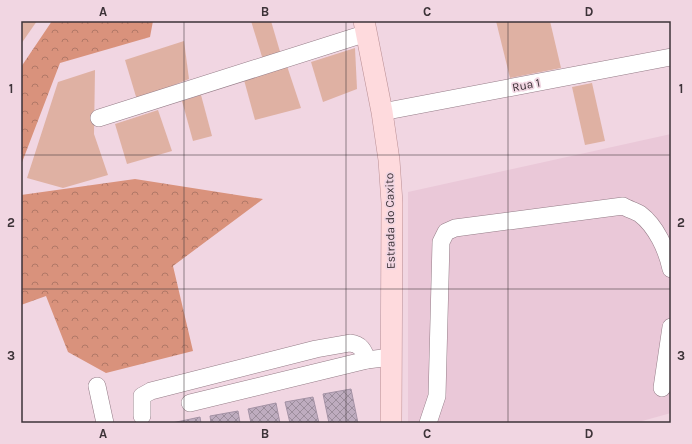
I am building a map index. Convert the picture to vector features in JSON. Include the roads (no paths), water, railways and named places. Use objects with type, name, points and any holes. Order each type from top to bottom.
[{"type":"main road","name":"Estrada do Caxito","points":[[366,27],[382,112],[392,202],[391,423]]},
{"type":"street","points":[[99,118],[366,27]]},
{"type":"street","name":"Rua 1","points":[[382,112],[671,57]]},
{"type":"street","points":[[428,423],[437,396],[441,242],[446,232],[455,228],[623,206],[640,215],[658,236],[669,259],[671,269]]},
{"type":"street","points":[[662,388],[671,327]]},
{"type":"street","points":[[142,416],[142,396],[151,391],[316,349],[356,344],[364,351],[367,360]]},
{"type":"street","points":[[190,403],[367,360],[391,358]]},
{"type":"street","points":[[97,386],[105,423]]}]
